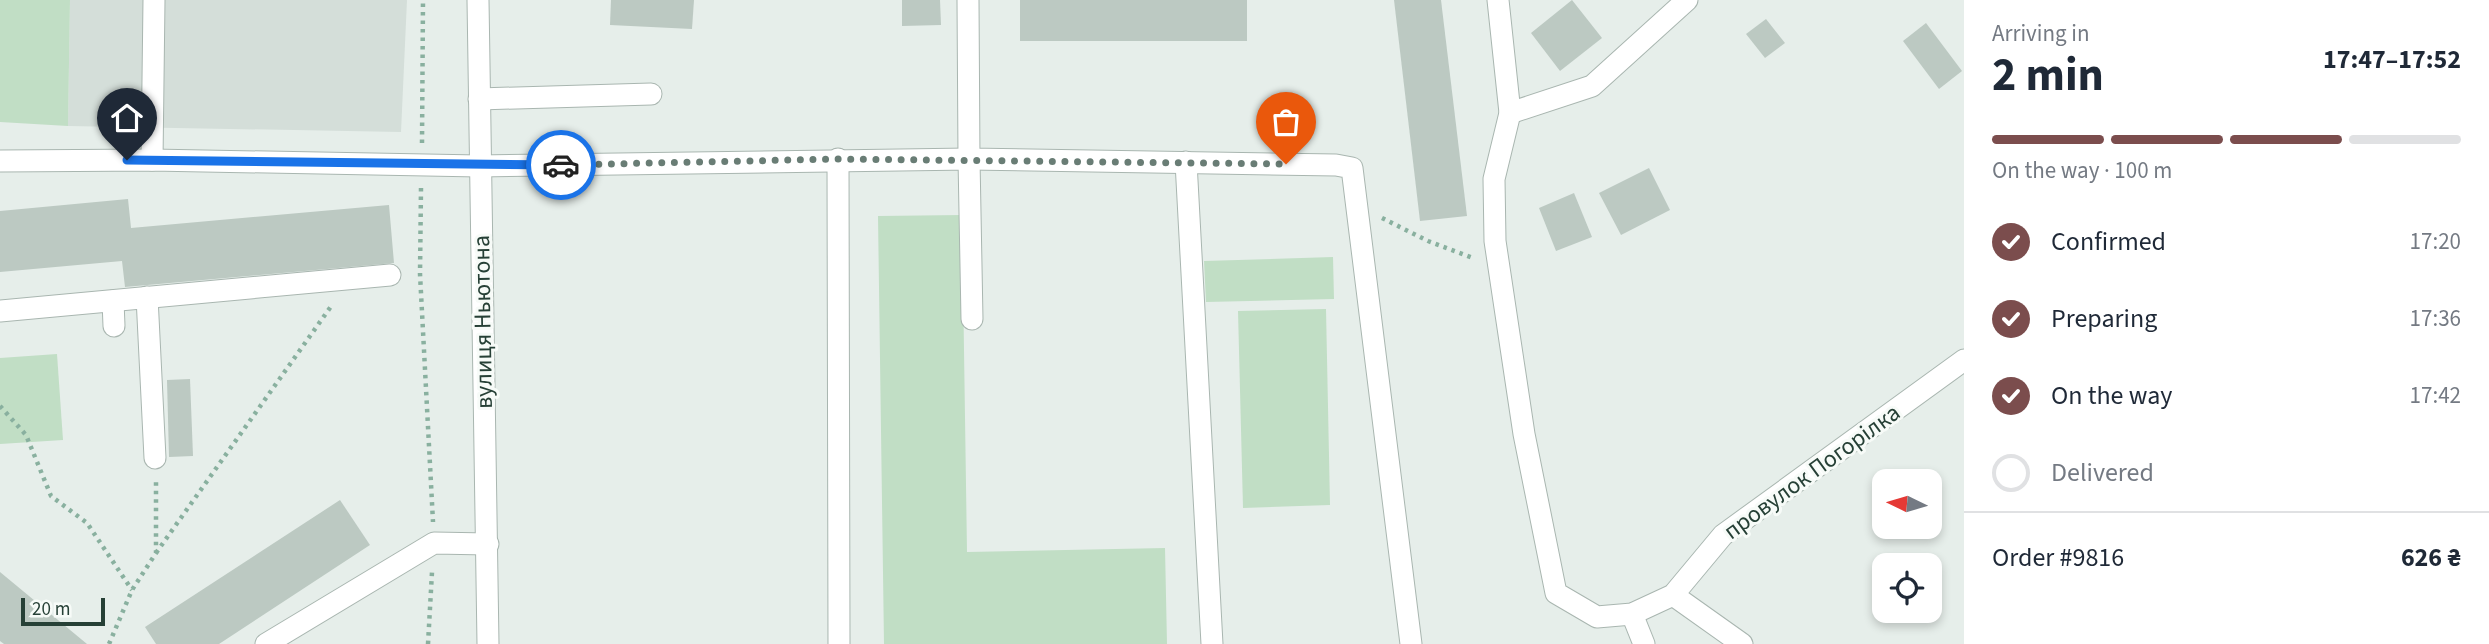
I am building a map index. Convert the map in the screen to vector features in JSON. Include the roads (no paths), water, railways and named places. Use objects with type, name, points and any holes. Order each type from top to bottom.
[{"type":"street","points":[[152,160],[154,0]]},
{"type":"street","name":"вулиця Ньютона","points":[[478,0],[488,644]]},
{"type":"street","points":[[968,0],[972,319]]},
{"type":"street","points":[[1499,0],[1510,113],[1592,86],[1687,0]]},
{"type":"street","points":[[479,99],[651,94]]},
{"type":"street","name":"провулок Погорілка","points":[[1510,113],[1494,179],[1498,258],[1524,434],[1556,593],[1597,617],[1632,614],[1673,595],[1723,535],[1964,360]]},
{"type":"street","points":[[838,159],[839,644]]},
{"type":"street","points":[[0,161],[152,160],[479,166],[969,159],[1352,168],[1411,644]]},
{"type":"street","points":[[1186,162],[1212,644]]},
{"type":"street","points":[[0,311],[390,275]]},
{"type":"street","points":[[147,298],[155,458]]},
{"type":"street","points":[[113,301],[114,326]]},
{"type":"street","points":[[265,644],[434,543],[488,544]]},
{"type":"street","points":[[1673,595],[1742,644]]},
{"type":"street","points":[[1632,614],[1644,644]]}]
